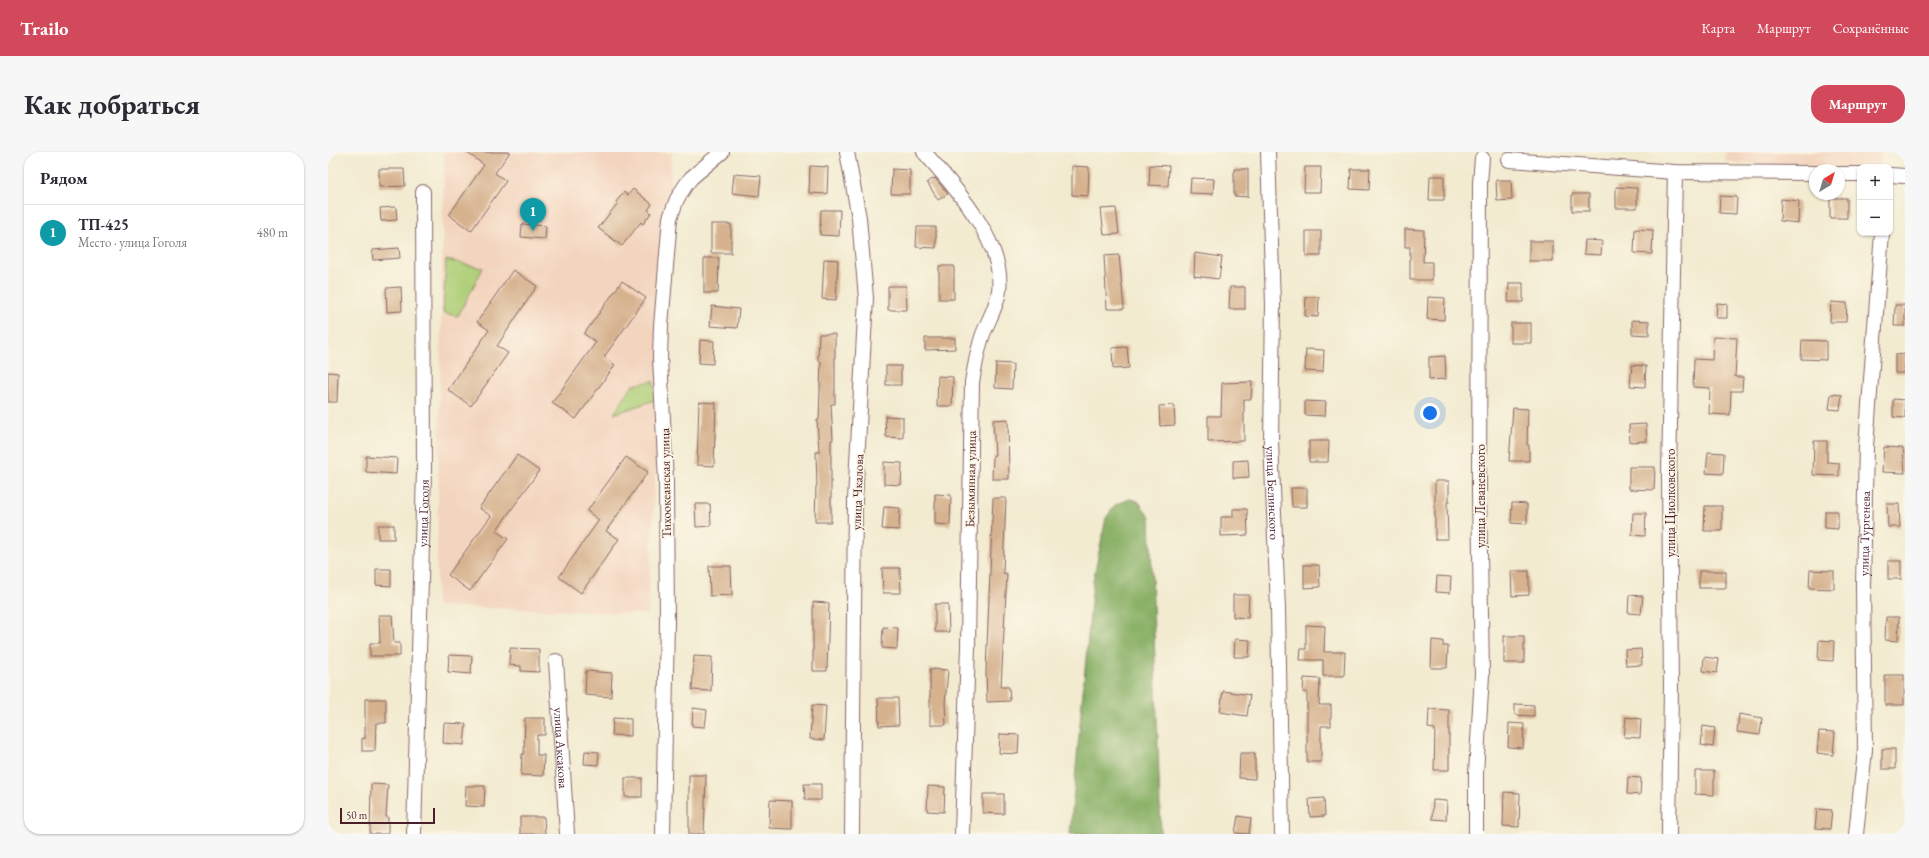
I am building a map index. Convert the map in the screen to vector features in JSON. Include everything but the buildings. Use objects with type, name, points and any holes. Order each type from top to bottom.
[{"type":"street","name":"Тихоокеанская улица","points":[[663,834],[667,622],[666,496],[660,357],[661,326],[670,218],[677,199],[685,186],[722,152]]},
{"type":"street","name":"улица Чкалова","points":[[847,152],[859,218],[866,298],[856,500],[852,834]]},
{"type":"street","name":"Безымянная улица","points":[[924,152],[968,205],[986,234],[994,253],[1000,290],[979,347],[972,382],[968,646],[962,834]]},
{"type":"street","name":"улица Белинского","points":[[1268,152],[1272,304],[1271,441],[1278,609],[1282,834]]},
{"type":"street","name":"улица Леваневского","points":[[1476,834],[1476,772],[1482,675],[1479,491],[1480,190],[1482,158]]},
{"type":"street","points":[[1509,160],[1675,172],[1809,173]]},
{"type":"street","name":"улица Циолковского","points":[[1669,834],[1671,686],[1669,474],[1675,172]]},
{"type":"street","points":[[1845,174],[1857,174]]},
{"type":"street","points":[[1893,175],[1905,176]]},
{"type":"street","name":"улица Гоголя","points":[[414,834],[424,464],[422,192]]},
{"type":"street","name":"улица Тургенева","points":[[1856,834],[1865,750],[1863,586],[1866,446],[1882,236]]},
{"type":"street","name":"улица Аксакова","points":[[556,661],[567,834]]},
{"type":"shaded area","points":[[444,152],[672,152],[648,614],[436,606]]},
{"type":"shaded area","points":[[1726,152],[1881,152],[1881,164],[1857,164],[1857,170],[1845,169],[1845,164],[1809,164],[1809,167],[1725,162]]},
{"type":"green space","points":[[446,260],[483,268],[458,316],[443,313]]},
{"type":"green space","points":[[653,381],[658,399],[614,414],[633,385]]},
{"type":"green space","points":[[1130,499],[1138,501],[1150,517],[1161,834],[1070,834],[1093,581],[1106,518],[1115,505]]},
{"type":"place","name":"ТП-425","points":[[533,231]]}]
